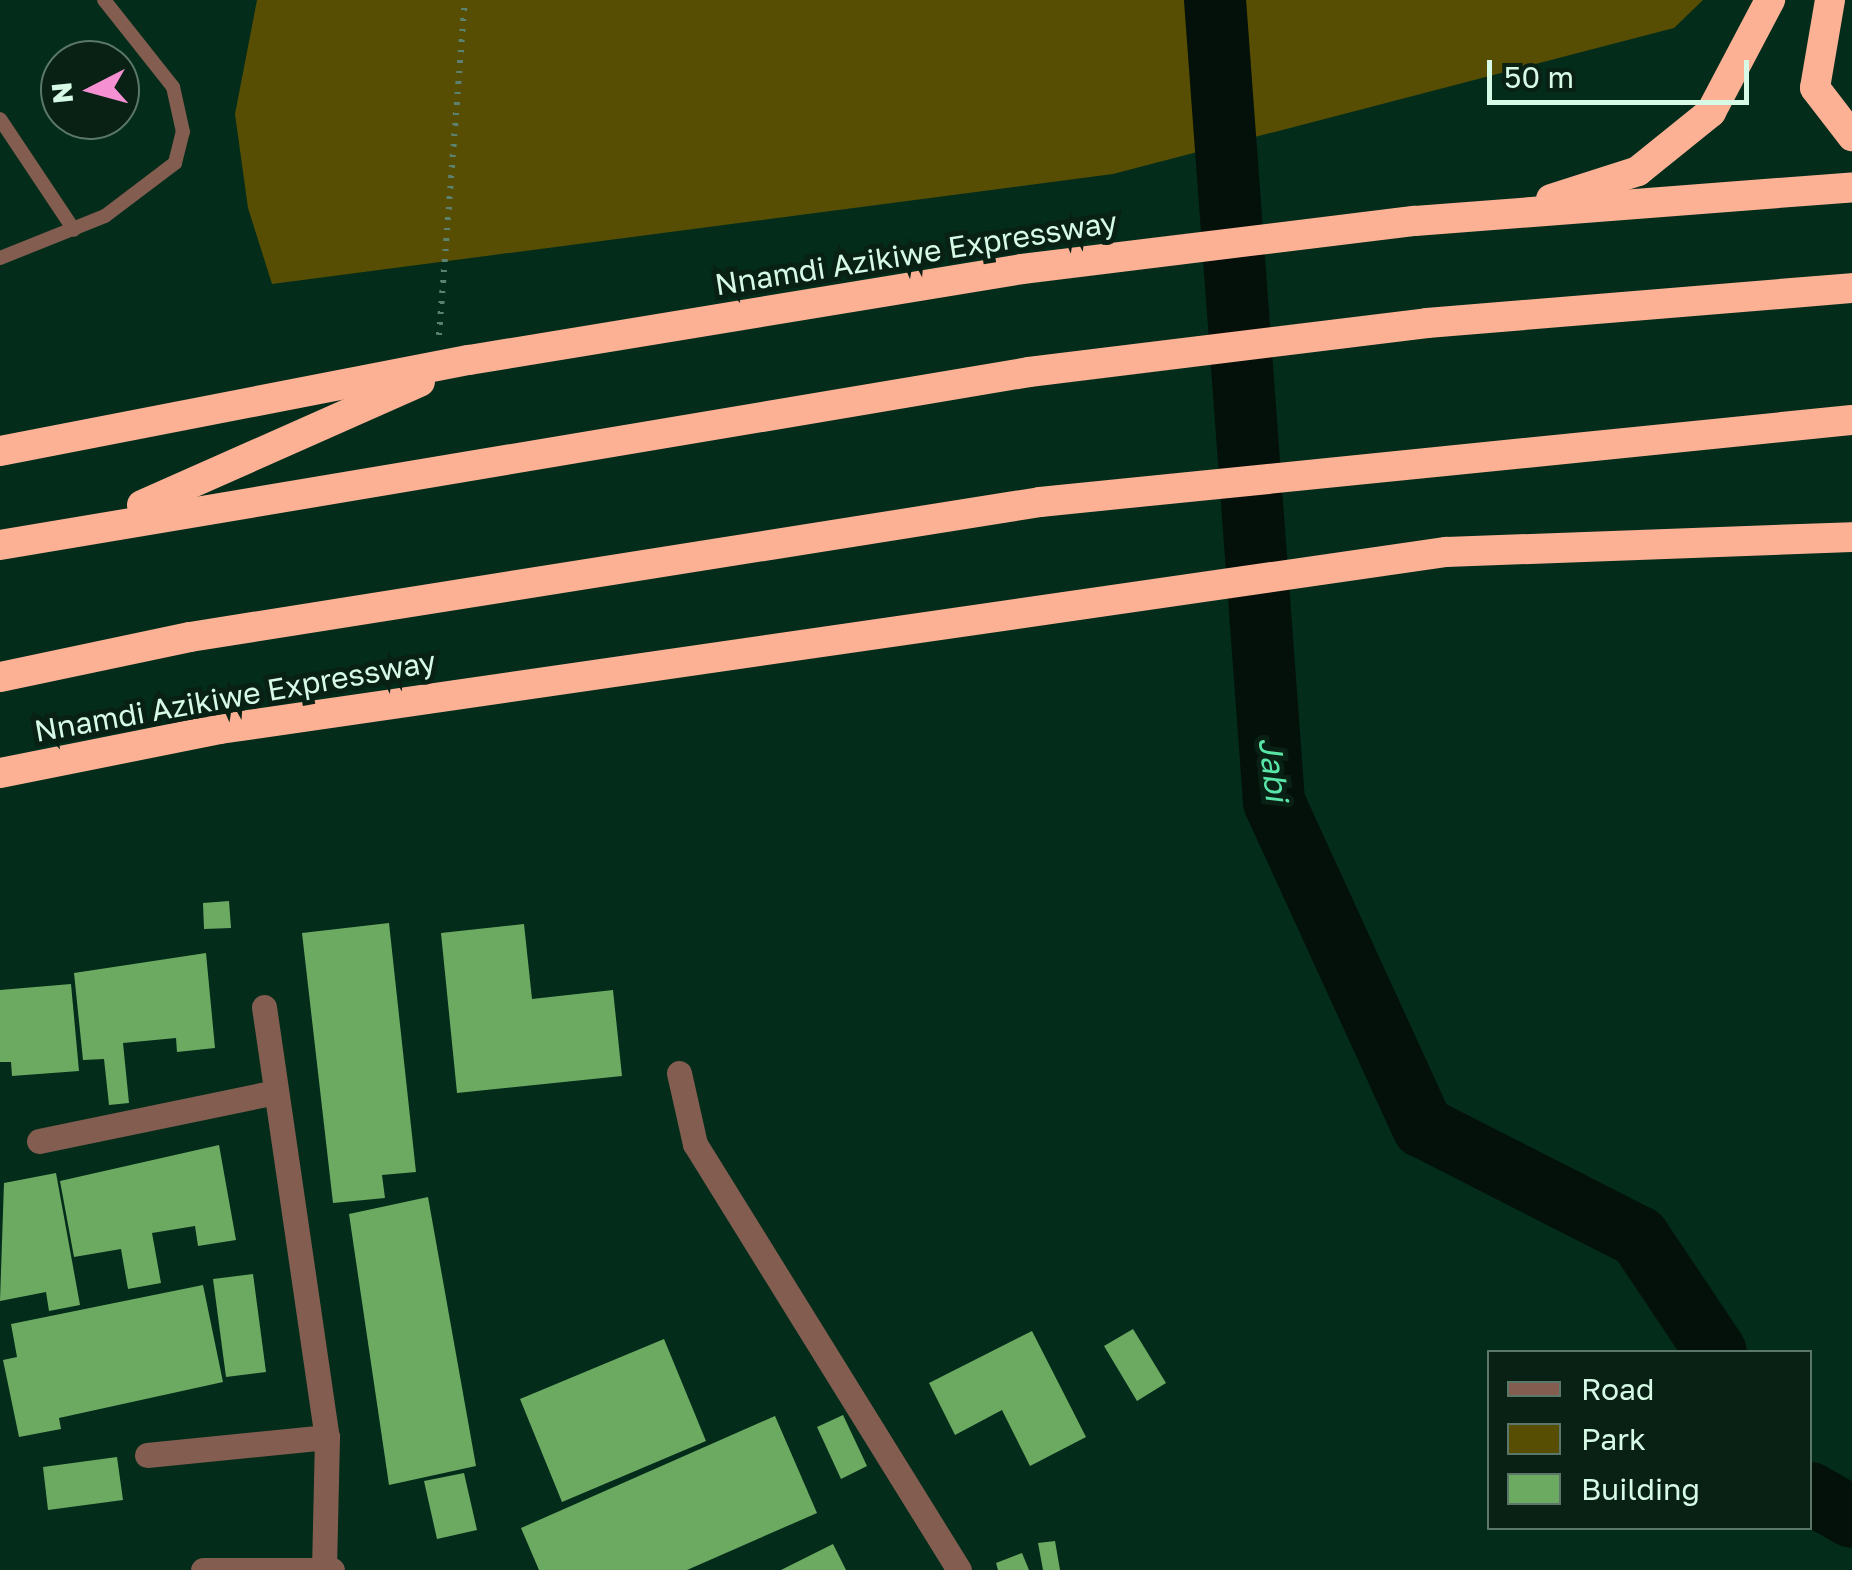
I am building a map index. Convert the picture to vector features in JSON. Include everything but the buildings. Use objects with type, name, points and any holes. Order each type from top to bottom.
[{"type":"highway","points":[[1502,214],[1638,171],[1711,112],[1770,0]]},
{"type":"highway","points":[[1830,0],[1815,88],[1852,136]]},
{"type":"highway","name":"Nnamdi Azikiwe Expressway","points":[[0,450],[469,360],[1022,269],[1415,221],[1852,187]]},
{"type":"highway","points":[[0,546],[100,524],[1029,372],[1427,324],[1852,288]]},
{"type":"highway","points":[[100,524],[469,360]]},
{"type":"highway","name":"Nnamdi Azikiwe Expressway","points":[[0,676],[210,634],[1040,502],[1441,455],[1852,420]]},
{"type":"highway","name":"Nnamdi Azikiwe Expressway","points":[[0,773],[220,729],[1052,603],[1446,552],[1852,537]]},
{"type":"street","points":[[203,1570],[328,1567],[327,1437],[264,1007]]},
{"type":"street","points":[[678,1074],[695,1144],[959,1570]]},
{"type":"street","points":[[39,1140],[276,1092]]},
{"type":"street","points":[[147,1454],[327,1437]]},
{"type":"lane","points":[[0,258],[74,230],[175,163],[183,132],[173,87],[104,0]]},
{"type":"lane","points":[[0,119],[74,230]]},
{"type":"path","points":[[436,366],[466,0]]},
{"type":"green space","points":[[257,0],[1703,0],[1674,28],[1113,174],[272,284],[248,208],[235,114]]},
{"type":"waterway","name":"Jabi","points":[[1215,0],[1274,802],[1423,1127],[1639,1237],[1715,1350]]},
{"type":"waterway","name":"Jabi","points":[[1812,1494],[1852,1517]]}]
